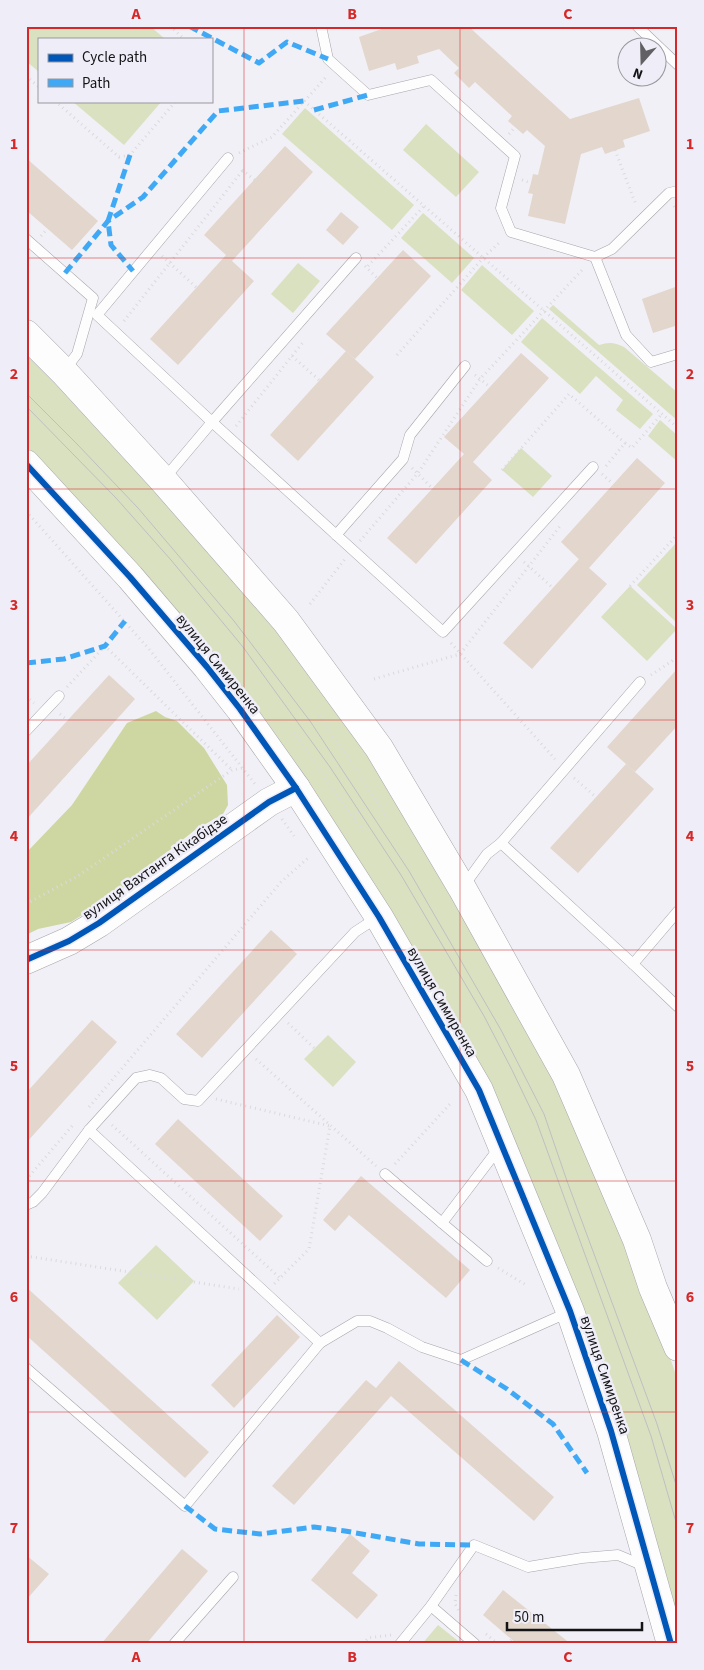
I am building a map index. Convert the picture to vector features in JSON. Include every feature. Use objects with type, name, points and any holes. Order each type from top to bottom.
[{"type":"street","points":[[26,334],[64,372],[163,480],[286,621],[379,748],[462,888],[566,1075],[637,1240],[678,1347]]},
{"type":"street","name":"вулиця Симиренка","points":[[26,464],[124,570],[207,666],[240,709],[296,788],[379,917],[479,1090],[570,1311],[611,1431],[670,1644]]},
{"type":"street","name":"вулиця Вахтанга Кікабідзе","points":[[26,960],[69,942],[99,923],[268,802],[296,788]]},
{"type":"lane","points":[[321,26],[328,59],[368,95],[431,80],[515,156],[500,208],[511,232],[595,257],[612,249],[669,193],[678,191]]},
{"type":"lane","points":[[637,26],[678,65]]},
{"type":"lane","points":[[228,158],[97,315],[442,632],[514,553],[597,470]]},
{"type":"lane","points":[[26,239],[93,298],[77,354],[64,372]]},
{"type":"lane","points":[[595,257],[626,335],[651,362],[678,354]]},
{"type":"lane","points":[[163,480],[356,258]]},
{"type":"lane","points":[[336,535],[403,459],[410,434],[465,366]]},
{"type":"lane","points":[[462,888],[487,854],[500,843],[640,682]]},
{"type":"lane","points":[[26,731],[59,696]]},
{"type":"lane","points":[[500,843],[634,964],[678,1007]]},
{"type":"lane","points":[[634,964],[678,911]]},
{"type":"lane","points":[[26,1205],[33,1202],[42,1193],[89,1130],[136,1078],[150,1075],[161,1078],[184,1099],[198,1101],[355,932],[379,917]]},
{"type":"lane","points":[[89,1130],[320,1343]]},
{"type":"lane","points":[[442,1223],[502,1145]]},
{"type":"lane","points":[[385,1174],[487,1261]]},
{"type":"lane","points":[[26,1368],[185,1506],[320,1343],[357,1321],[370,1321],[422,1347],[461,1360],[525,1332],[541,1322],[570,1311]]},
{"type":"lane","points":[[400,1644],[431,1606],[474,1545],[528,1567],[582,1558],[618,1555],[650,1568]]},
{"type":"lane","points":[[174,1644],[233,1578]]},
{"type":"lane","points":[[431,1606],[475,1644]]},
{"type":"path","points":[[170,26],[183,38]]},
{"type":"path","points":[[255,180],[228,158],[272,136],[335,66]]},
{"type":"path","points":[[26,76],[38,86]]},
{"type":"path","points":[[304,101],[678,428]]},
{"type":"path","points":[[56,102],[119,157],[130,155],[175,102]]},
{"type":"path","points":[[615,150],[642,219]]},
{"type":"path","points":[[115,332],[243,170]]},
{"type":"path","points":[[366,268],[424,206]]},
{"type":"path","points":[[397,355],[483,258],[511,232]]},
{"type":"path","points":[[153,247],[197,288]]},
{"type":"path","points":[[310,604],[418,473],[480,379],[595,257]]},
{"type":"path","points":[[228,436],[310,334]]},
{"type":"path","points":[[279,345],[319,380]]},
{"type":"path","points":[[465,366],[490,387]]},
{"type":"path","points":[[502,470],[569,394],[632,448],[662,414]]},
{"type":"path","points":[[597,470],[625,443]]},
{"type":"path","points":[[403,459],[432,488]]},
{"type":"path","points":[[26,511],[149,648],[243,768],[232,770],[78,876],[26,904]]},
{"type":"path","points":[[630,586],[678,534]]},
{"type":"path","points":[[514,553],[554,588]]},
{"type":"path","points":[[442,632],[564,769],[596,797]]},
{"type":"path","points":[[59,696],[105,646],[232,770]]},
{"type":"path","points":[[640,682],[678,657]]},
{"type":"path","points":[[319,715],[388,820]]},
{"type":"path","points":[[294,732],[364,834]]},
{"type":"path","points":[[352,816],[377,801]]},
{"type":"path","points":[[84,1113],[281,882],[308,858]]},
{"type":"path","points":[[279,1014],[314,1049]]},
{"type":"path","points":[[246,1051],[385,1174],[450,1104]]},
{"type":"path","points":[[204,1096],[330,1126]]},
{"type":"path","points":[[102,1116],[280,1278]]},
{"type":"path","points":[[26,1180],[77,1120]]},
{"type":"path","points":[[26,1256],[266,1293],[309,1249],[330,1126]]},
{"type":"path","points":[[487,1261],[526,1285]]},
{"type":"path","points":[[462,1588],[456,1595],[455,1604],[464,1616]]},
{"type":"path","points":[[484,1632],[498,1644]]},
{"type":"path","points":[[363,1644],[368,1638],[409,1634]]},
{"type":"path","points":[[507,1644],[512,1639]]},
{"type":"green space","points":[[26,26],[150,26],[164,38],[38,38],[38,71],[26,61]]},
{"type":"green space","points":[[73,102],[161,102],[124,145]]},
{"type":"green space","points":[[305,108],[414,205],[392,230],[282,134]]},
{"type":"green space","points":[[426,124],[479,172],[456,197],[403,150]]},
{"type":"green space","points":[[423,213],[474,258],[452,283],[401,238]]},
{"type":"green space","points":[[298,263],[320,281],[293,313],[271,294]]},
{"type":"green space","points":[[482,265],[534,311],[512,335],[461,290]]},
{"type":"green space","points":[[553,305],[599,345],[611,343],[624,347],[678,393],[678,421],[549,309]]},
{"type":"green space","points":[[542,318],[653,414],[640,429],[616,410],[623,400],[596,376],[580,394],[521,342]]},
{"type":"green space","points":[[26,350],[202,536],[354,729],[545,1055],[664,1340],[678,1381],[678,1633],[611,1402],[385,908],[49,472],[26,450]]},
{"type":"green space","points":[[660,420],[678,436],[678,462],[648,436]]},
{"type":"green space","points":[[521,448],[552,476],[533,497],[502,470]]},
{"type":"green space","points":[[678,541],[678,624],[637,585]]},
{"type":"green space","points":[[630,586],[677,629],[647,661],[601,617]]},
{"type":"green space","points":[[156,711],[165,717],[177,721],[204,748],[227,785],[228,805],[223,814],[195,830],[108,899],[71,922],[38,929],[26,935],[26,853],[72,805],[127,723]]},
{"type":"green space","points":[[328,1035],[356,1062],[333,1087],[304,1059]]},
{"type":"green space","points":[[156,1245],[194,1281],[157,1320],[118,1283]]},
{"type":"green space","points":[[438,1625],[462,1644],[422,1644]]},
{"type":"building","points":[[390,26],[468,26],[570,119],[639,98],[650,131],[623,140],[625,147],[605,154],[602,147],[581,154],[565,224],[528,216],[533,194],[528,193],[533,174],[538,175],[545,146],[527,130],[523,134],[508,121],[512,116],[475,82],[469,88],[454,73],[459,68],[439,49],[417,56],[419,63],[397,70],[395,63],[369,71],[359,37]]},
{"type":"building","points":[[285,146],[313,172],[232,261],[254,281],[178,365],[150,339],[226,255],[204,235]]},
{"type":"building","points":[[26,158],[98,221],[72,250],[26,210]]},
{"type":"building","points":[[341,212],[359,227],[343,245],[326,230]]},
{"type":"building","points":[[403,250],[431,276],[355,359],[326,334]]},
{"type":"building","points":[[678,286],[678,325],[653,333],[642,299]]},
{"type":"building","points":[[346,351],[374,377],[298,461],[270,435]]},
{"type":"building","points":[[521,353],[549,378],[473,462],[492,480],[416,564],[387,538],[464,454],[444,437]]},
{"type":"building","points":[[637,458],[665,483],[589,568],[607,584],[532,669],[503,643],[579,559],[561,542]]},
{"type":"building","points":[[678,668],[678,725],[635,772],[607,747]]},
{"type":"building","points":[[109,675],[135,699],[26,820],[26,766]]},
{"type":"building","points":[[626,764],[654,789],[578,873],[550,848]]},
{"type":"building","points":[[271,930],[297,954],[202,1058],[176,1034]]},
{"type":"building","points":[[92,1020],[117,1042],[26,1143],[26,1093]]},
{"type":"building","points":[[178,1119],[283,1216],[260,1241],[155,1144]]},
{"type":"building","points":[[361,1176],[470,1270],[446,1298],[349,1215],[335,1231],[323,1220]]},
{"type":"building","points":[[26,1287],[209,1452],[185,1478],[26,1335]]},
{"type":"building","points":[[277,1315],[300,1337],[234,1408],[211,1385]]},
{"type":"building","points":[[399,1361],[554,1497],[534,1521],[391,1396],[294,1505],[272,1486],[366,1380],[376,1388]]},
{"type":"building","points":[[350,1534],[370,1551],[352,1573],[378,1595],[357,1619],[311,1580]]},
{"type":"building","points":[[182,1549],[208,1571],[146,1644],[101,1644]]},
{"type":"building","points":[[26,1555],[49,1574],[26,1600]]},
{"type":"building","points":[[503,1590],[571,1644],[517,1644],[483,1615]]},
{"type":"tram line","points":[[26,393],[138,508],[234,621],[310,721],[409,871],[501,1030],[544,1114],[657,1424],[678,1491]]},
{"type":"tram line","points":[[26,406],[116,498],[171,560],[243,647],[330,767],[401,875],[484,1016],[536,1120],[651,1436],[678,1529]]},
{"type":"marked path","points":[[189,26],[212,38]]},
{"type":"marked path","points":[[212,38],[259,63],[287,42],[328,59]]},
{"type":"marked path","points":[[314,110],[368,95]]},
{"type":"marked path","points":[[65,273],[108,221],[143,197],[218,111],[304,101]]},
{"type":"marked path","points":[[130,155],[108,221],[111,245],[133,271]]},
{"type":"marked path","points":[[26,663],[64,659],[105,646],[125,621]]},
{"type":"marked path","points":[[461,1360],[507,1389],[553,1424],[587,1473]]},
{"type":"marked path","points":[[185,1506],[215,1529],[260,1534],[314,1527],[419,1544],[474,1545]]},
{"type":"cycle path","points":[[26,464],[130,577],[207,667],[240,709],[296,788],[379,917],[479,1090],[570,1311],[611,1431],[671,1644]]},
{"type":"cycle path","points":[[26,960],[69,941],[99,923],[269,802],[296,788]]}]
